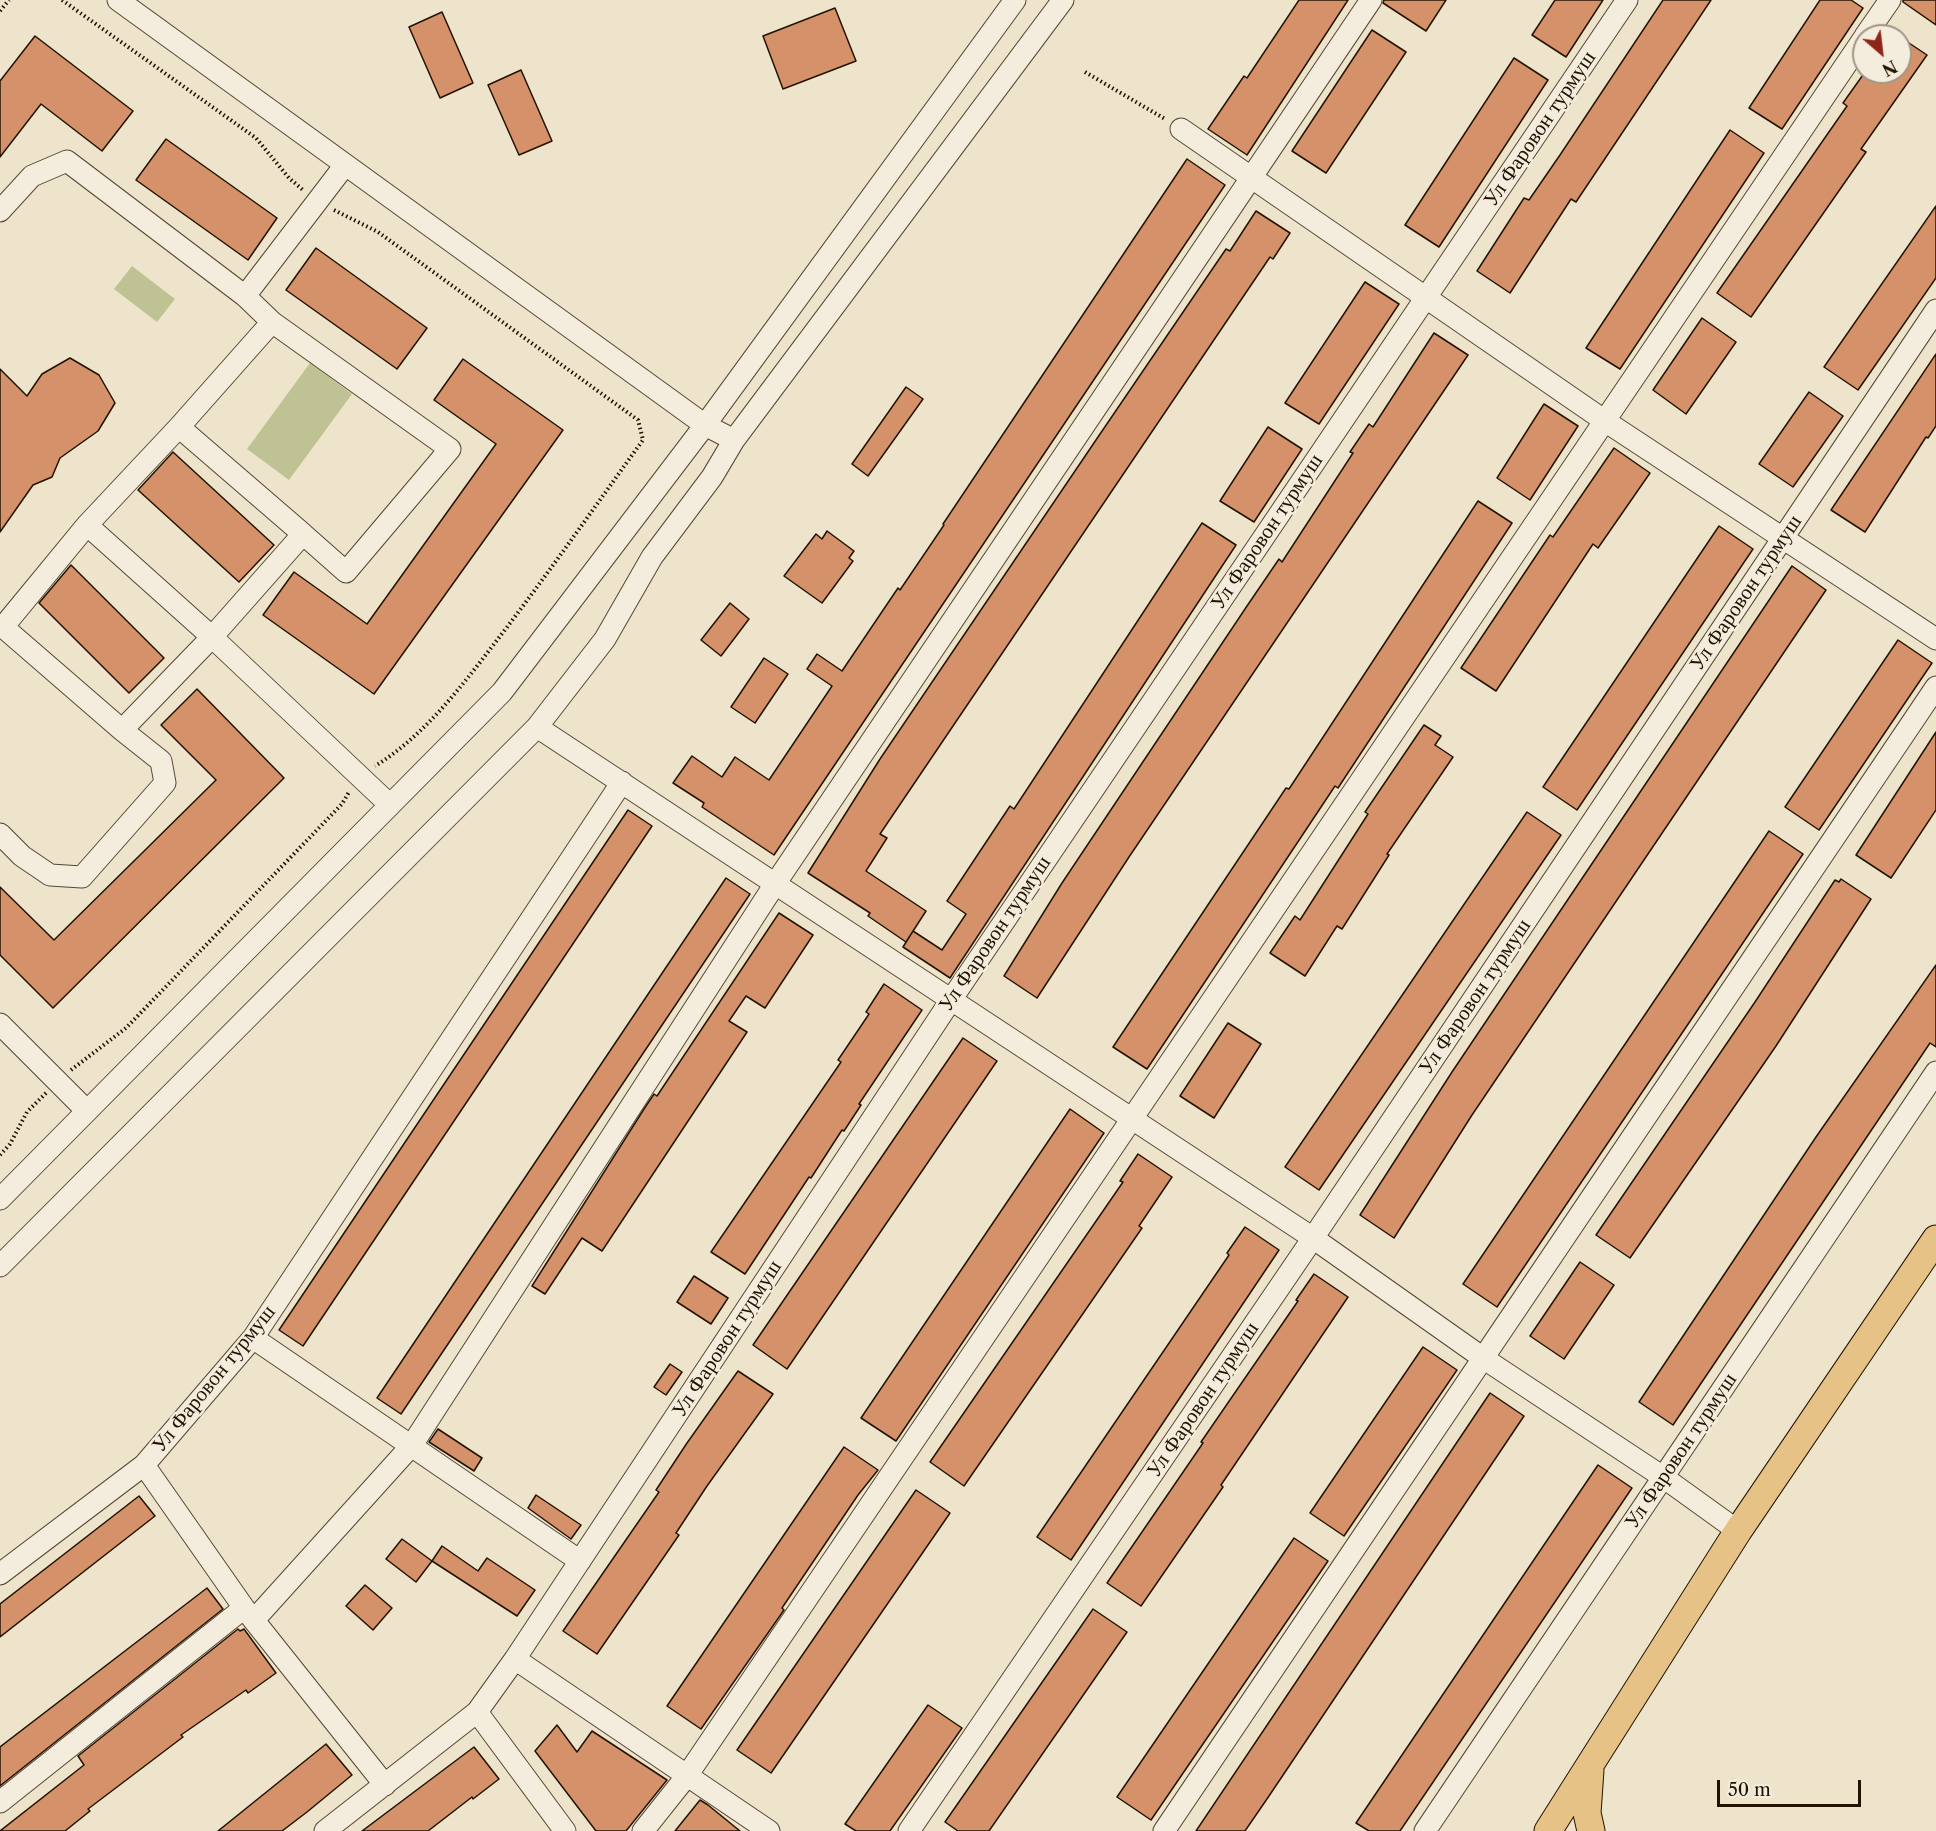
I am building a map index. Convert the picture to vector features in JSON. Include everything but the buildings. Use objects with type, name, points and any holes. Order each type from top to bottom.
[{"type":"main road","points":[[1548,1831],[1738,1531],[1936,1239]]},
{"type":"main road","points":[[1591,1831],[1587,1813],[1592,1763]]},
{"type":"street","points":[[118,0],[705,424],[734,440]]},
{"type":"street","points":[[0,1199],[502,692],[705,424],[1015,0]]},
{"type":"street","points":[[0,1266],[537,726],[605,639],[652,557],[712,477],[734,440],[1063,0]]},
{"type":"street","points":[[0,1802],[249,1614],[412,1445],[776,884],[1371,0]]},
{"type":"street","name":"Ул Фаровон турмуш","points":[[325,1831],[477,1712],[515,1659],[951,1000],[1627,0]]},
{"type":"street","points":[[1874,24],[1890,0]]},
{"type":"street","points":[[643,1831],[686,1777],[1852,56]]},
{"type":"street","points":[[1181,129],[1605,421],[1936,639]]},
{"type":"street","points":[[0,211],[32,176],[67,161],[245,296],[272,322],[450,449],[346,572],[179,427]]},
{"type":"street","points":[[245,296],[345,165]]},
{"type":"street","name":"Ул Фаровон турмуш","points":[[909,1831],[1313,1238],[1936,310]]},
{"type":"street","points":[[0,834],[22,856],[50,875],[82,877],[165,783],[161,761],[1,627],[87,525],[179,427],[272,322]]},
{"type":"street","points":[[87,525],[212,637],[390,805]]},
{"type":"street","points":[[122,730],[212,637],[303,534]]},
{"type":"street","points":[[1164,1831],[1936,687]]},
{"type":"street","points":[[537,726],[1132,1121],[1313,1238],[1483,1358],[1663,1477],[1738,1531]]},
{"type":"street","name":"Ул Фаровон турмуш","points":[[0,1574],[144,1465],[253,1338],[622,782]]},
{"type":"street","points":[[0,1024],[87,1111]]},
{"type":"street","name":"Ул Фаровон турмуш","points":[[1425,1831],[1936,1072]]},
{"type":"street","points":[[253,1338],[580,1561]]},
{"type":"street","points":[[144,1465],[249,1614],[385,1785]]},
{"type":"street","points":[[515,1659],[686,1777],[769,1831]]},
{"type":"street","points":[[477,1712],[565,1831]]},
{"type":"path","points":[[0,11],[9,0]]},
{"type":"path","points":[[1085,72],[1181,129]]},
{"type":"green space","points":[[132,266],[175,299],[157,322],[114,289]]},
{"type":"green space","points":[[310,363],[352,394],[289,480],[247,449]]}]
